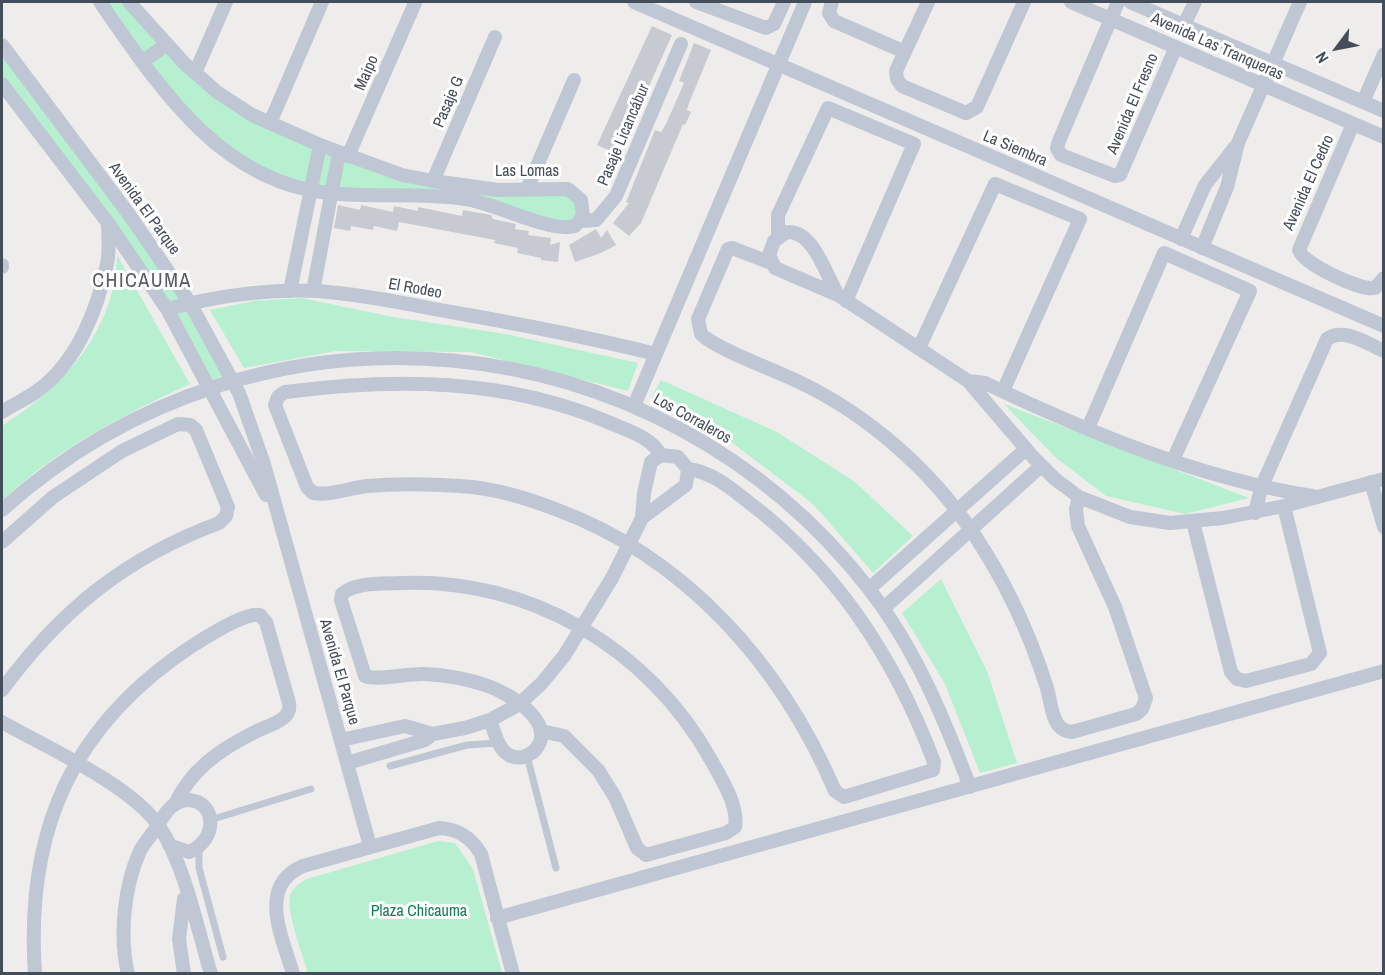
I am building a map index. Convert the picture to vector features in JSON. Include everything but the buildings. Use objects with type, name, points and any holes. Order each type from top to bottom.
[{"type":"street","name":"Las Lomas","points":[[100,2],[178,108],[222,149],[274,180],[310,191],[331,194],[467,193],[563,188],[573,191],[584,205],[581,221],[571,227],[553,227],[467,193],[434,181],[402,175],[344,154],[252,115],[195,73],[130,2]]},
{"type":"street","points":[[195,73],[226,2]]},
{"type":"street","points":[[270,123],[322,2]]},
{"type":"street","name":"La Siembra","points":[[634,2],[1383,326]]},
{"type":"street","points":[[696,2],[766,28],[774,24],[784,2]]},
{"type":"street","points":[[634,406],[805,2]]},
{"type":"street","points":[[832,2],[830,13],[834,21],[905,52]]},
{"type":"street","points":[[928,2],[896,71],[897,79],[902,86],[962,113],[970,112],[977,106],[1024,2]]},
{"type":"street","name":"Avenida Las Tranqueras","points":[[1071,2],[1383,137]]},
{"type":"street","points":[[1111,19],[1118,2]]},
{"type":"street","name":"Avenida Las Tranqueras","points":[[1130,2],[1383,111]]},
{"type":"street","points":[[1184,25],[1195,2]]},
{"type":"street","points":[[1202,248],[1224,194],[1238,143],[1300,2]]},
{"type":"street","name":"Maipo","points":[[344,154],[415,3]]},
{"type":"street","name":"Avenida El Fresno","points":[[1111,19],[1057,148],[1061,155],[1119,177],[1176,47]]},
{"type":"street","name":"Pasaje G","points":[[434,181],[495,37]]},
{"type":"street","points":[[142,62],[167,44]]},
{"type":"street","name":"Pasaje Licancábur","points":[[581,221],[596,219],[616,196],[681,44]]},
{"type":"street","name":"Avenida El Parque","points":[[2,45],[128,213],[190,303],[233,380],[257,441],[370,846]]},
{"type":"street","points":[[1363,102],[1383,54]]},
{"type":"street","points":[[527,189],[574,80]]},
{"type":"street","name":"Avenida El Parque","points":[[2,84],[108,223],[167,309],[274,507]]},
{"type":"street","points":[[771,263],[770,249],[778,237],[778,215],[828,108],[914,144],[842,298]]},
{"type":"street","name":"Avenida El Cedro","points":[[1353,124],[1300,245],[1301,255],[1306,262],[1364,288],[1379,283]]},
{"type":"street","points":[[1181,239],[1205,185],[1238,143]]},
{"type":"street","points":[[290,291],[320,145]]},
{"type":"street","points":[[313,291],[331,194],[344,154]]},
{"type":"street","points":[[919,348],[995,184],[1080,219],[1003,391]]},
{"type":"street","points":[[2,412],[41,389],[61,370],[81,337],[94,308],[107,263],[108,223]]},
{"type":"street","points":[[778,237],[793,232],[806,239],[842,298]]},
{"type":"street","points":[[1079,497],[1076,509],[1078,526],[1115,607],[1145,694],[1144,706],[1136,714],[1072,732],[1058,727],[1032,645],[998,576],[971,530],[957,512],[902,453],[836,401],[701,334],[698,319],[728,249],[732,248],[771,263],[781,272],[842,298],[968,381],[1041,466],[1079,497],[1130,517],[1170,523],[1193,522],[1255,513],[1377,480],[1383,528]]},
{"type":"street","points":[[1088,428],[1164,254],[1250,291],[1173,460]]},
{"type":"street","name":"El Rodeo","points":[[167,309],[190,303],[290,291],[313,291],[550,329],[656,354]]},
{"type":"street","points":[[1255,513],[1261,488],[1328,339],[1343,334],[1383,351]]},
{"type":"street","name":"Los Corraleros","points":[[233,380],[298,364],[377,359],[445,360],[543,376],[634,406],[703,442],[765,484],[813,525],[884,608],[935,699],[970,787]]},
{"type":"street","points":[[2,510],[52,469],[97,439],[155,409],[233,380]]},
{"type":"street","points":[[968,381],[985,383],[1088,428],[1173,460],[1261,488],[1317,497]]},
{"type":"street","points":[[347,763],[424,740],[433,734],[490,720],[518,705],[552,670],[581,627],[629,544],[642,518],[644,494],[651,462],[661,455],[678,457],[688,469],[710,474],[757,508],[799,546],[838,589],[894,671],[923,731],[934,762],[933,770],[844,797],[836,791],[801,720],[754,654],[690,588],[629,544],[567,513],[523,499],[475,488],[399,484],[313,493],[307,487],[276,410],[276,400],[285,392],[369,383],[414,382],[482,388],[543,400],[601,419],[648,439],[661,455]]},
{"type":"street","points":[[1000,418],[1018,398]]},
{"type":"street","points":[[2,542],[75,481],[122,451],[178,424],[190,425],[196,430],[228,507],[226,516],[219,523],[160,547],[109,579],[49,636],[2,690]]},
{"type":"street","points":[[869,589],[1026,449]]},
{"type":"street","points":[[884,608],[1041,466]]},
{"type":"street","points":[[642,518],[682,489],[688,480],[688,469]]},
{"type":"street","points":[[1193,522],[1231,672],[1237,679],[1246,681],[1311,664],[1320,653],[1284,506]]},
{"type":"street","points":[[490,720],[498,743],[507,754],[514,757],[527,756],[539,744],[541,731],[534,718],[495,689],[459,679],[425,674],[372,678],[365,676],[341,600],[342,594],[361,586],[386,584],[462,586],[536,605],[581,627],[641,670],[690,726],[726,790],[736,818],[735,827],[726,833],[646,855],[637,848],[615,797],[598,770],[564,736],[541,731]]},
{"type":"street","points":[[35,974],[33,908],[38,865],[52,813],[76,765],[109,719],[164,666],[224,628],[252,614],[260,615],[266,622],[289,710],[281,720],[232,744],[203,765],[191,777],[175,804],[162,815],[139,855],[131,880],[124,915],[128,974]]},
{"type":"street","points":[[497,918],[1383,671]]},
{"type":"street","points":[[2,722],[130,798],[158,825],[169,845],[184,885],[210,974]]},
{"type":"street","points":[[341,741],[405,726],[433,734]]},
{"type":"street","points":[[169,845],[189,852],[199,848],[209,836],[210,820],[199,803],[189,800],[175,804]]},
{"type":"street","points":[[293,974],[276,915],[275,899],[281,883],[290,873],[303,866],[439,828],[461,833],[473,842],[481,854],[513,974]]},
{"type":"street","points":[[184,885],[184,916],[179,939],[180,960],[184,974]]},
{"type":"lane","points":[[390,766],[467,746],[498,743]]},
{"type":"lane","points":[[527,756],[556,868]]},
{"type":"lane","points":[[210,820],[311,789]]},
{"type":"lane","points":[[199,848],[199,868],[223,957]]},
{"type":"green space","points":[[103,2],[125,2],[215,95],[402,178],[557,191],[579,202],[579,219],[554,224],[500,204],[331,191],[275,177],[200,128]]},
{"type":"green space","points":[[2,52],[148,251],[229,376],[210,380],[112,220],[2,77]]},
{"type":"green space","points":[[117,255],[190,384],[115,421],[68,449],[23,482],[2,501],[2,426],[45,394],[82,355],[107,309],[114,283]]},
{"type":"green space","points":[[302,298],[393,317],[506,334],[638,363],[628,391],[471,352],[336,351],[244,368],[210,310],[254,301]]},
{"type":"green space","points":[[661,380],[777,432],[855,482],[913,536],[873,573],[813,504],[718,432],[651,398]]},
{"type":"green space","points":[[1004,404],[1249,498],[1185,514],[1106,496],[1055,457]]},
{"type":"green space","points":[[941,579],[987,671],[1017,763],[980,773],[945,684],[902,613]]},
{"type":"green space","name":"Plaza Chicauma","points":[[438,841],[455,843],[473,869],[502,973],[308,973],[290,912],[290,896],[294,888],[307,879]]},
{"type":"district","name":"CHICAUMA","points":[[142,282]]}]
